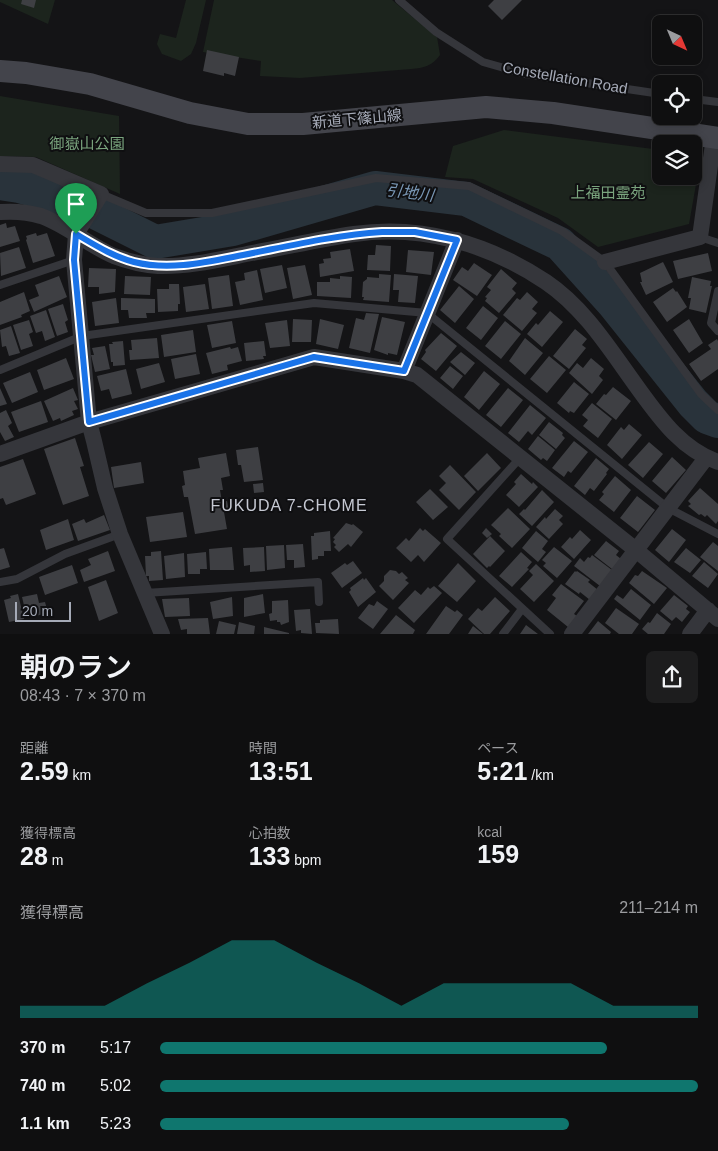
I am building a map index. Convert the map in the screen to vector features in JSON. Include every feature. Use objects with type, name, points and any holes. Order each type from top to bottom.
[{"type":"street","name":"新道下篠山線","points":[[0,71],[26,73],[90,84],[190,113],[248,124],[303,124],[486,108],[553,113],[716,138]]},
{"type":"street","points":[[605,262],[700,237],[716,138]]},
{"type":"street","points":[[0,164],[33,165],[101,194],[77,231],[74,260],[89,422],[105,488],[120,534],[162,634]]},
{"type":"street","points":[[0,212],[18,211],[41,216],[77,231],[113,256],[157,266],[194,264],[355,234],[415,232],[482,247],[515,263],[547,283],[575,306],[595,329],[658,416],[687,446],[712,460],[668,508],[572,634]]},
{"type":"street","points":[[404,371],[457,240]]},
{"type":"street","points":[[0,454],[89,422],[314,357],[404,371],[417,375],[713,614],[690,634]]},
{"type":"lane","name":"Constellation Road","points":[[399,0],[436,32],[483,62],[525,74],[652,93]]},
{"type":"lane","points":[[702,100],[718,102]]},
{"type":"lane","points":[[101,194],[146,214],[212,213],[376,178],[470,186],[562,231],[605,262],[701,394],[718,410]]},
{"type":"lane","points":[[700,237],[718,243]]},
{"type":"lane","points":[[0,285],[74,260]]},
{"type":"lane","points":[[718,292],[711,323],[718,331]]},
{"type":"lane","points":[[0,370],[82,336],[314,302],[427,313],[668,508],[718,534]]},
{"type":"lane","points":[[520,458],[447,539],[550,634]]},
{"type":"lane","points":[[0,582],[17,579],[65,554],[120,534]]},
{"type":"lane","points":[[145,593],[318,582],[319,602]]},
{"type":"lane","points":[[502,634],[522,609]]},
{"type":"green space","points":[[0,0],[55,0],[48,24],[0,2]]},
{"type":"green space","points":[[186,0],[206,0],[196,43],[191,54],[181,61],[162,54],[157,44],[160,34],[176,38]]},
{"type":"green space","points":[[214,0],[392,0],[437,37],[440,55],[431,64],[416,69],[300,78],[260,76],[261,61],[203,52]]},
{"type":"green space","name":"御嶽山公園","points":[[0,96],[119,116],[120,194],[36,157],[0,156]]},
{"type":"green space","name":"上福田霊苑","points":[[504,130],[652,149],[652,185],[696,185],[689,224],[598,247],[558,218],[473,179],[445,177],[453,146]]},
{"type":"building","points":[[22,0],[36,0],[34,8],[21,4]]},
{"type":"building","points":[[494,0],[522,0],[502,20],[488,6]]},
{"type":"building","points":[[207,50],[239,57],[235,76],[224,73],[224,76],[203,71]]},
{"type":"building","points":[[6,223],[7,228],[15,226],[20,241],[0,247],[0,225]]},
{"type":"building","points":[[36,233],[37,236],[47,233],[55,256],[33,263],[26,236]]},
{"type":"building","points":[[376,245],[391,246],[390,271],[367,270],[368,255],[375,255]]},
{"type":"building","points":[[19,247],[26,268],[1,276],[0,253]]},
{"type":"building","points":[[350,249],[354,271],[320,277],[319,264],[324,263],[323,259],[331,258],[330,252]]},
{"type":"building","points":[[408,250],[434,252],[431,275],[406,272]]},
{"type":"building","points":[[708,253],[712,271],[678,279],[673,261]]},
{"type":"building","points":[[663,262],[673,282],[646,295],[640,282],[642,282],[640,273]]},
{"type":"building","points":[[474,263],[492,275],[477,296],[453,280],[462,267],[468,271]]},
{"type":"building","points":[[282,265],[287,288],[265,293],[260,269]]},
{"type":"building","points":[[305,265],[312,295],[293,299],[287,268]]},
{"type":"building","points":[[89,268],[116,269],[115,292],[99,294],[99,287],[88,287]]},
{"type":"building","points":[[501,269],[517,283],[512,289],[516,293],[499,313],[485,301],[487,298],[485,297],[491,290],[487,287]]},
{"type":"building","points":[[257,270],[263,300],[240,305],[235,282],[245,280],[244,273]]},
{"type":"building","points":[[379,274],[391,275],[389,302],[363,300],[363,282],[367,277],[379,278]]},
{"type":"building","points":[[394,274],[418,276],[415,303],[398,302],[399,290],[393,290]]},
{"type":"building","points":[[229,275],[233,306],[212,309],[208,278]]},
{"type":"building","points":[[59,276],[67,297],[34,312],[29,300],[39,296],[35,285]]},
{"type":"building","points":[[125,276],[151,277],[150,295],[124,294]]},
{"type":"building","points":[[340,276],[352,277],[351,298],[317,296],[317,282],[330,282],[330,278],[340,279]]},
{"type":"building","points":[[692,277],[711,281],[710,286],[712,286],[706,313],[689,309],[691,298],[688,298]]},
{"type":"building","points":[[169,284],[179,284],[180,304],[178,304],[178,311],[158,312],[157,289],[169,289]]},
{"type":"building","points":[[205,284],[209,309],[186,312],[183,287]]},
{"type":"building","points":[[459,286],[474,299],[455,323],[440,310]]},
{"type":"building","points":[[673,288],[687,307],[667,322],[653,302]]},
{"type":"building","points":[[24,292],[30,311],[21,315],[22,317],[0,325],[0,302]]},
{"type":"building","points":[[527,292],[538,302],[532,309],[537,313],[522,331],[503,315],[517,298],[520,300]]},
{"type":"building","points":[[116,298],[119,323],[95,326],[92,302]]},
{"type":"building","points":[[121,298],[155,299],[155,313],[146,313],[147,318],[129,318],[128,310],[121,310]]},
{"type":"building","points":[[63,304],[68,320],[65,322],[68,332],[57,336],[48,309]]},
{"type":"building","points":[[483,306],[498,318],[481,340],[466,328]]},
{"type":"building","points":[[46,310],[55,337],[45,341],[42,331],[36,333],[30,316]]},
{"type":"building","points":[[550,311],[563,322],[542,347],[527,334]]},
{"type":"building","points":[[366,313],[379,314],[370,353],[349,348],[356,318],[364,320]]},
{"type":"building","points":[[382,317],[405,322],[397,355],[388,353],[388,355],[374,350]]},
{"type":"building","points":[[293,319],[312,320],[311,342],[292,342]]},
{"type":"building","points":[[320,319],[344,325],[338,349],[316,344]]},
{"type":"building","points":[[689,319],[703,343],[689,353],[673,330]]},
{"type":"building","points":[[29,320],[33,332],[29,334],[33,346],[21,350],[13,325]]},
{"type":"building","points":[[287,320],[290,346],[270,348],[265,323]]},
{"type":"building","points":[[232,321],[236,343],[212,348],[207,325]]},
{"type":"building","points":[[505,321],[521,334],[501,359],[485,346]]},
{"type":"building","points":[[11,326],[20,353],[9,356],[6,346],[2,347],[0,330]]},
{"type":"building","points":[[575,329],[587,339],[582,345],[586,348],[569,369],[553,356]]},
{"type":"building","points":[[193,330],[196,352],[164,357],[161,335]]},
{"type":"building","points":[[441,333],[457,346],[436,371],[421,359],[426,352],[425,350]]},
{"type":"building","points":[[157,338],[159,358],[130,360],[131,340]]},
{"type":"building","points":[[525,338],[543,353],[525,375],[509,361]]},
{"type":"building","points":[[717,339],[718,369],[701,381],[689,364],[711,349],[708,345]]},
{"type":"building","points":[[123,341],[125,365],[113,366],[109,344]]},
{"type":"building","points":[[264,341],[266,356],[263,356],[264,359],[246,361],[244,343]]},
{"type":"building","points":[[105,346],[110,369],[95,372],[91,355],[94,355],[92,348]]},
{"type":"building","points":[[230,347],[231,349],[238,347],[242,361],[227,365],[228,370],[212,374],[206,353]]},
{"type":"building","points":[[461,352],[475,363],[465,375],[450,362]]},
{"type":"building","points":[[196,354],[200,374],[175,379],[171,359]]},
{"type":"building","points":[[549,356],[566,370],[547,393],[530,379]]},
{"type":"building","points":[[66,358],[74,379],[44,390],[37,370]]},
{"type":"building","points":[[591,358],[604,369],[599,376],[603,380],[592,394],[569,373],[577,363],[583,368]]},
{"type":"building","points":[[159,363],[165,382],[141,389],[136,369]]},
{"type":"building","points":[[450,366],[463,376],[453,389],[440,378]]},
{"type":"building","points":[[126,369],[132,394],[112,399],[109,389],[101,391],[97,376]]},
{"type":"building","points":[[484,371],[500,384],[479,410],[464,397]]},
{"type":"building","points":[[30,372],[38,392],[12,403],[3,383]]},
{"type":"building","points":[[574,382],[589,394],[574,413],[570,411],[569,413],[557,403]]},
{"type":"building","points":[[613,387],[631,401],[616,420],[596,404]]},
{"type":"building","points":[[0,388],[7,404],[0,406]]},
{"type":"building","points":[[73,388],[78,400],[74,401],[78,409],[72,411],[74,415],[61,421],[60,418],[53,421],[44,401]]},
{"type":"building","points":[[508,388],[523,400],[501,427],[486,415]]},
{"type":"building","points":[[41,401],[48,422],[19,432],[11,412]]},
{"type":"building","points":[[592,403],[612,419],[598,438],[583,426],[588,420],[582,415]]},
{"type":"building","points":[[530,405],[546,418],[532,435],[528,431],[519,442],[508,433]]},
{"type":"building","points":[[6,410],[12,423],[8,426],[14,437],[5,441],[0,432],[0,413]]},
{"type":"building","points":[[549,422],[563,433],[562,435],[565,438],[556,449],[539,435]]},
{"type":"building","points":[[629,424],[642,435],[622,459],[607,445],[621,427],[624,430]]},
{"type":"building","points":[[538,436],[555,450],[547,461],[543,458],[541,460],[528,449]]},
{"type":"building","points":[[75,438],[84,466],[80,467],[89,496],[63,505],[44,449]]},
{"type":"building","points":[[574,441],[588,452],[571,473],[568,471],[564,477],[552,468]]},
{"type":"building","points":[[649,442],[663,454],[643,478],[628,465]]},
{"type":"building","points":[[258,447],[263,480],[244,482],[241,465],[238,465],[236,450]]},
{"type":"building","points":[[226,453],[230,476],[221,478],[223,490],[220,490],[222,502],[227,501],[229,511],[224,512],[227,529],[195,534],[188,497],[184,497],[182,486],[185,485],[183,471],[200,468],[198,458]]},
{"type":"building","points":[[487,453],[501,468],[478,491],[464,476]]},
{"type":"building","points":[[672,457],[686,470],[666,493],[652,481]]},
{"type":"building","points":[[596,458],[609,469],[594,491],[590,488],[585,495],[574,486]]},
{"type":"building","points":[[23,459],[36,494],[6,505],[3,498],[0,499],[0,467]]},
{"type":"building","points":[[141,462],[144,483],[114,488],[111,467]]},
{"type":"building","points":[[450,465],[476,492],[459,510],[439,490],[446,483],[439,476]]},
{"type":"building","points":[[521,474],[538,487],[519,507],[506,495],[516,484],[514,482]]},
{"type":"building","points":[[615,476],[631,490],[614,512],[599,500],[604,494],[602,492]]},
{"type":"building","points":[[263,483],[264,492],[254,493],[253,484]]},
{"type":"building","points":[[700,488],[718,504],[718,521],[716,524],[707,515],[705,517],[701,514],[699,515],[688,506],[691,504],[688,501]]},
{"type":"building","points":[[430,489],[448,507],[433,520],[416,502]]},
{"type":"building","points":[[542,490],[554,502],[532,526],[519,514],[525,510]]},
{"type":"building","points":[[637,496],[655,510],[638,532],[620,518]]},
{"type":"building","points":[[508,508],[530,529],[512,548],[499,536],[501,534],[491,525]]},
{"type":"building","points":[[555,509],[563,516],[559,520],[563,524],[549,539],[536,527]]},
{"type":"building","points":[[183,512],[187,537],[150,542],[146,517]]},
{"type":"building","points":[[104,515],[110,530],[78,541],[72,524],[84,519],[86,523]]},
{"type":"building","points":[[68,519],[74,540],[46,550],[40,530]]},
{"type":"building","points":[[346,523],[353,524],[363,532],[351,547],[348,544],[339,552],[334,547],[336,545],[333,542],[335,539],[333,538]]},
{"type":"building","points":[[420,528],[423,531],[425,529],[441,543],[424,562],[418,555],[411,562],[396,548],[406,538],[409,541]]},
{"type":"building","points":[[486,528],[492,534],[487,538],[482,533]]},
{"type":"building","points":[[672,529],[686,540],[669,562],[655,550]]},
{"type":"building","points":[[580,530],[591,540],[574,559],[561,547]]},
{"type":"building","points":[[330,531],[331,551],[324,551],[324,556],[318,556],[318,559],[312,560],[311,536],[314,536],[314,533]]},
{"type":"building","points":[[536,531],[548,541],[542,549],[546,552],[538,562],[522,548]]},
{"type":"building","points":[[490,536],[505,551],[487,568],[473,554]]},
{"type":"building","points":[[606,541],[619,551],[616,555],[621,559],[612,569],[594,555]]},
{"type":"building","points":[[713,542],[718,546],[718,571],[700,557]]},
{"type":"building","points":[[303,544],[305,567],[294,568],[294,560],[287,560],[286,545]]},
{"type":"building","points":[[284,545],[285,568],[267,570],[266,546]]},
{"type":"building","points":[[232,547],[234,570],[210,570],[209,549]]},
{"type":"building","points":[[264,547],[265,571],[250,572],[250,565],[244,566],[243,548]]},
{"type":"building","points":[[554,547],[572,561],[557,578],[543,566],[546,563],[542,560]]},
{"type":"building","points":[[4,548],[10,567],[0,570],[0,549]]},
{"type":"building","points":[[686,548],[701,560],[690,573],[674,562]]},
{"type":"building","points":[[108,551],[115,571],[84,582],[80,570],[91,565],[88,559]]},
{"type":"building","points":[[161,551],[163,580],[149,581],[149,576],[146,576],[145,556],[151,556],[151,552]]},
{"type":"building","points":[[206,552],[207,569],[200,569],[200,574],[188,574],[187,554]]},
{"type":"building","points":[[521,552],[532,562],[527,568],[529,569],[512,587],[499,576]]},
{"type":"building","points":[[184,553],[185,577],[166,579],[164,556]]},
{"type":"building","points":[[592,555],[612,570],[600,586],[574,566],[580,558],[584,562]]},
{"type":"building","points":[[353,561],[362,573],[342,588],[331,573],[345,563],[347,565]]},
{"type":"building","points":[[704,562],[718,574],[708,588],[692,576]]},
{"type":"building","points":[[458,563],[476,581],[457,602],[438,586]]},
{"type":"building","points":[[536,564],[554,581],[534,602],[520,589],[533,575],[529,571]]},
{"type":"building","points":[[72,565],[78,583],[45,595],[39,577]]},
{"type":"building","points":[[390,570],[396,571],[399,574],[402,572],[408,578],[405,580],[409,583],[393,600],[379,586],[384,581],[384,576]]},
{"type":"building","points":[[575,571],[590,580],[588,582],[598,590],[590,600],[565,584]]},
{"type":"building","points":[[642,571],[667,588],[654,604],[629,583],[635,575],[638,576]]},
{"type":"building","points":[[363,578],[364,580],[366,578],[376,592],[358,607],[349,592],[350,588]]},
{"type":"building","points":[[106,580],[118,613],[99,621],[88,587]]},
{"type":"building","points":[[561,584],[584,601],[574,614],[577,616],[568,627],[547,610],[556,598],[552,595]]},
{"type":"building","points":[[434,586],[442,593],[414,623],[398,608],[415,590],[421,595],[428,587],[430,589]]},
{"type":"building","points":[[631,589],[651,605],[640,620],[614,599],[617,595],[623,599]]},
{"type":"building","points":[[18,594],[24,619],[9,622],[4,600]]},
{"type":"building","points":[[37,594],[39,603],[45,602],[48,613],[27,618],[22,597]]},
{"type":"building","points":[[263,594],[265,613],[244,617],[244,598]]},
{"type":"building","points":[[674,595],[688,606],[686,609],[690,612],[682,622],[676,617],[672,621],[660,611]]},
{"type":"building","points":[[232,597],[233,616],[213,619],[210,602]]},
{"type":"building","points":[[495,597],[510,611],[490,634],[484,634],[468,619],[478,608],[482,611]]},
{"type":"building","points":[[189,598],[190,616],[165,617],[162,599]]},
{"type":"building","points":[[288,600],[289,622],[281,625],[277,620],[270,621],[269,614],[272,613],[272,601]]},
{"type":"building","points":[[377,601],[388,609],[373,629],[358,618],[369,604],[374,606]]},
{"type":"building","points":[[446,606],[455,612],[457,610],[463,615],[449,634],[426,634]]},
{"type":"building","points":[[616,608],[639,624],[632,634],[619,634],[605,623]]},
{"type":"building","points":[[310,609],[312,634],[301,633],[301,630],[296,631],[294,610]]},
{"type":"building","points":[[657,613],[671,624],[664,634],[648,634],[642,629],[648,622],[650,623]]},
{"type":"building","points":[[396,615],[415,630],[413,634],[380,634]]},
{"type":"building","points":[[208,618],[210,634],[187,634],[187,629],[181,630],[178,619]]},
{"type":"building","points":[[338,619],[339,634],[316,633],[315,623],[320,623],[320,620]]},
{"type":"building","points":[[219,621],[236,625],[234,634],[216,634]]},
{"type":"building","points":[[598,621],[611,632],[610,634],[588,634]]},
{"type":"building","points":[[239,622],[255,626],[254,634],[237,634]]},
{"type":"building","points":[[526,625],[538,634],[520,634]]},
{"type":"building","points":[[473,626],[483,634],[468,634]]},
{"type":"building","points":[[264,627],[289,633],[289,634],[264,634]]},
{"type":"waterway","name":"引地川","points":[[0,183],[19,186],[75,202],[155,242],[233,229],[375,188],[466,199],[560,244],[614,304],[693,403],[707,417],[718,421]]},
{"type":"district","name":"FUKUDA 7-CHOME","points":[[289,505]]},
{"type":"route","points":[[415,232],[457,240],[404,371],[314,357],[89,422],[74,260],[76,234],[113,256],[157,266],[194,264],[355,234],[415,232]]}]
